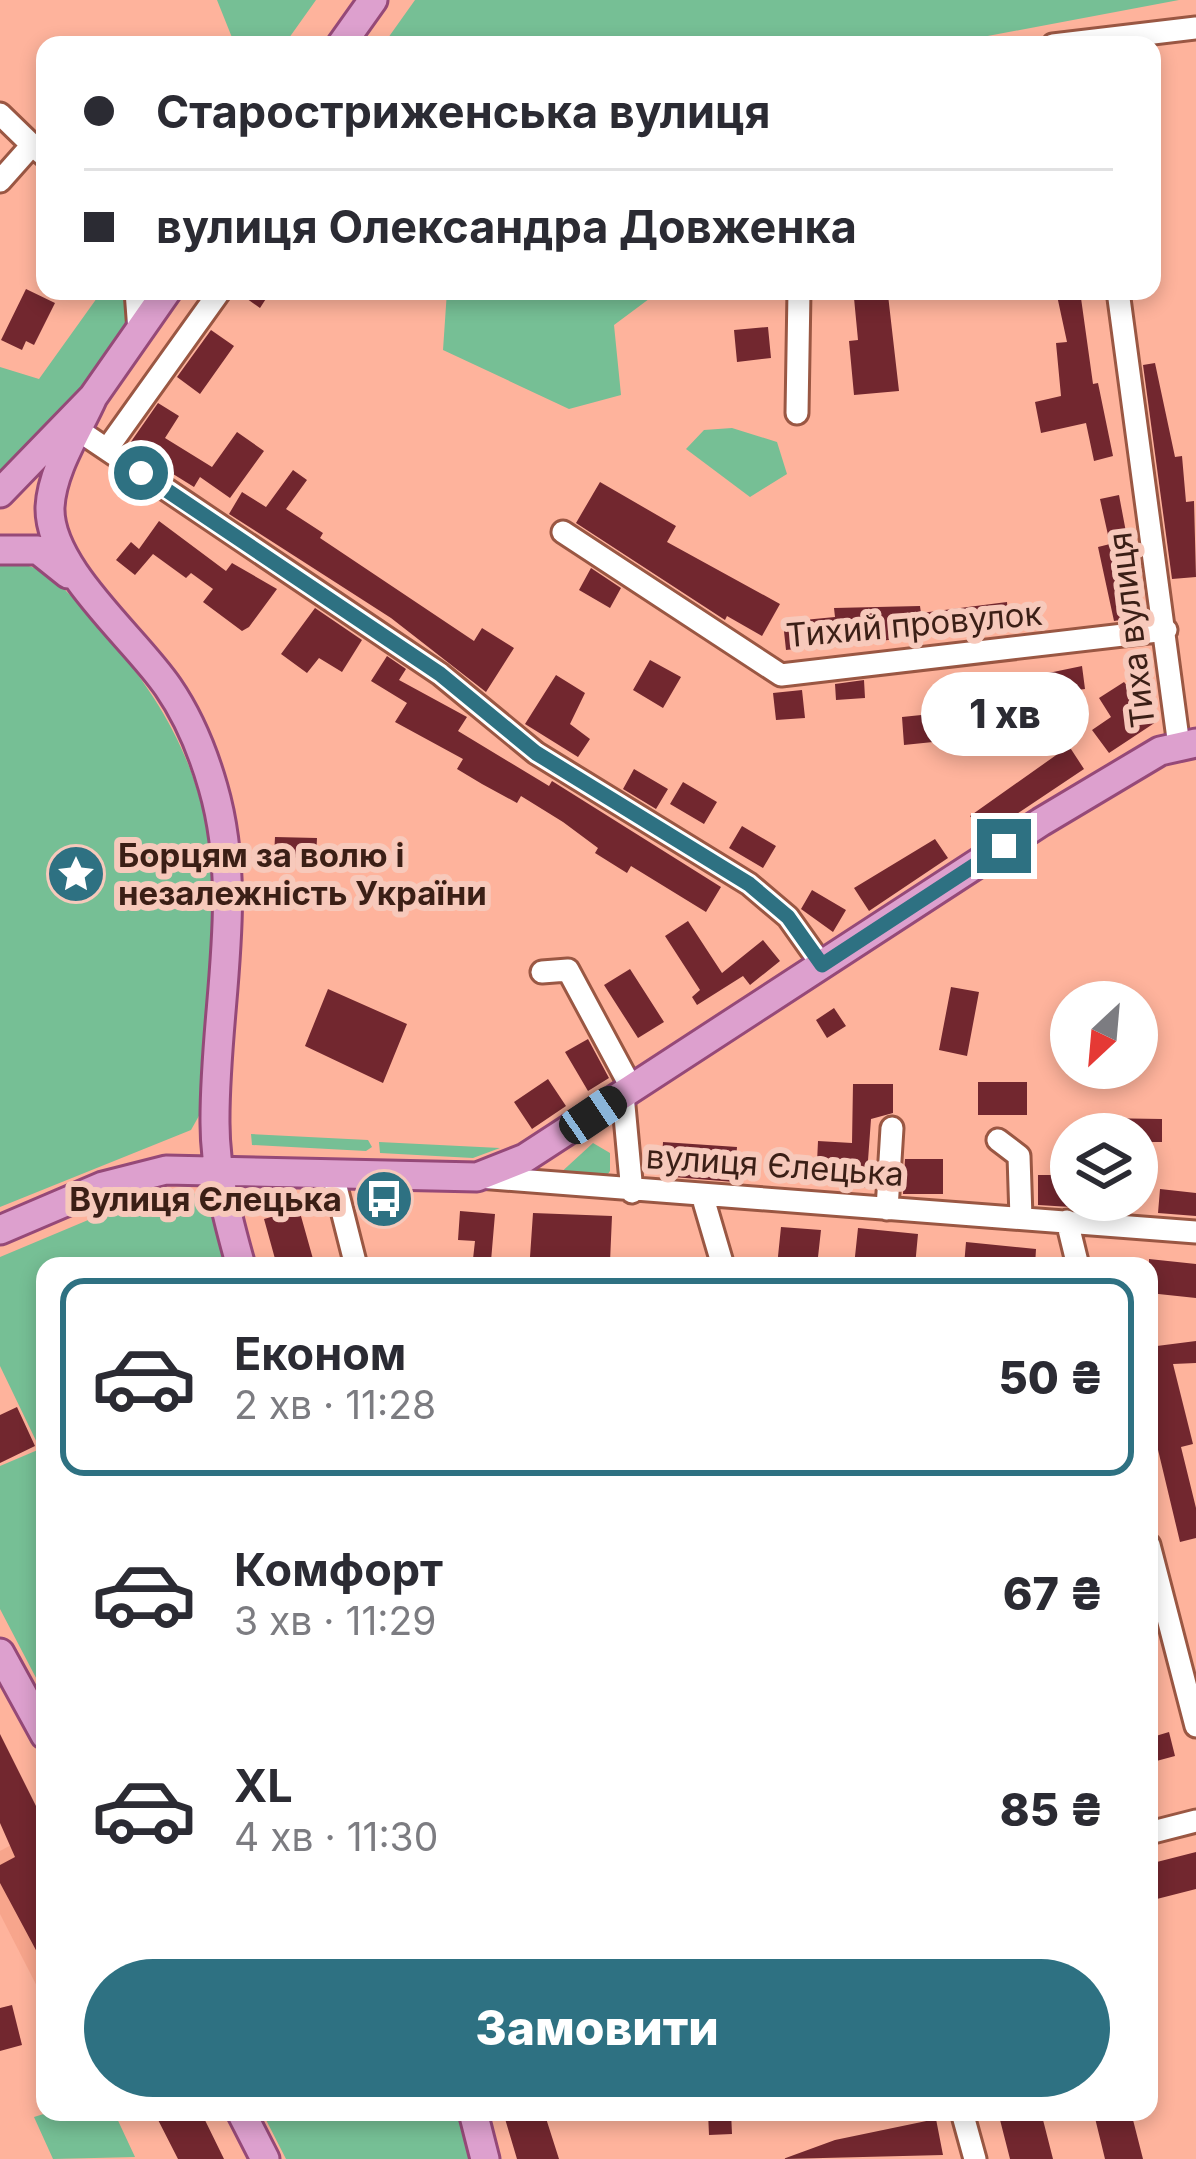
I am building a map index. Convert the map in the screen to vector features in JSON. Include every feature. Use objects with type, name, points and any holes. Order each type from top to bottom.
[{"type":"main road","points":[[347,36],[373,0]]},
{"type":"main road","points":[[0,493],[93,397],[161,300]]},
{"type":"main road","points":[[93,397],[53,486],[51,521],[65,556],[170,689],[186,719],[225,832],[227,939],[214,1124],[239,1257]]},
{"type":"main road","points":[[4,547],[51,558],[106,610]]},
{"type":"main road","points":[[477,1177],[525,1158],[1041,822],[1160,751],[1187,745]]},
{"type":"main road","name":"вулиця Єлецька","points":[[0,1230],[140,1174],[220,1169],[477,1177]]},
{"type":"main road","points":[[0,1653],[36,1719]]},
{"type":"main road","points":[[246,2121],[265,2159]]},
{"type":"main road","points":[[474,2121],[485,2159]]},
{"type":"street","points":[[1131,36],[1196,28]]},
{"type":"street","points":[[0,115],[36,148]]},
{"type":"street","points":[[0,181],[36,152]]},
{"type":"street","points":[[137,300],[139,331]]},
{"type":"street","points":[[106,449],[214,300]]},
{"type":"street","points":[[796,413],[799,300]]},
{"type":"street","name":"Тиха вулиця","points":[[1119,300],[1187,745]]},
{"type":"street","points":[[78,430],[440,674],[536,753],[749,884],[788,917],[822,965]]},
{"type":"street","name":"Тихий провулок","points":[[563,532],[781,676],[1166,630]]},
{"type":"street","points":[[542,972],[568,970],[627,1092],[632,1192]]},
{"type":"street","points":[[886,1209],[892,1128]]},
{"type":"street","points":[[998,1140],[1019,1156],[1021,1218]]},
{"type":"street","points":[[333,1175],[354,1257]]},
{"type":"street","name":"вулиця Єлецька","points":[[477,1177],[703,1198],[1050,1220]]},
{"type":"street","points":[[703,1198],[720,1257]]},
{"type":"street","points":[[1067,1221],[1076,1257]]},
{"type":"street","name":"вулиця Єлецька","points":[[1067,1221],[1196,1232]]},
{"type":"street","points":[[1158,1580],[1196,1726]]},
{"type":"street","points":[[1158,1831],[1196,1821]]},
{"type":"street","points":[[964,2121],[975,2159]]},
{"type":"shaded area","points":[[36,1832],[36,1984],[0,1914],[0,1851]]},
{"type":"green space","points":[[217,0],[316,0],[290,36],[231,36]]},
{"type":"green space","points":[[415,0],[1179,0],[988,36],[389,36]]},
{"type":"green space","points":[[96,300],[144,300],[64,415],[0,489],[0,367],[39,379]]},
{"type":"green space","points":[[446,300],[648,300],[614,325],[621,395],[569,409],[443,350]]},
{"type":"green space","points":[[732,428],[777,442],[787,474],[750,497],[686,449],[704,430]]},
{"type":"green space","points":[[13,563],[39,570],[70,595],[146,686],[179,743],[200,799],[211,855],[214,913],[200,1114],[191,1130],[0,1207],[0,565]]},
{"type":"green space","points":[[251,1134],[368,1140],[372,1147],[366,1151],[252,1145]]},
{"type":"green space","points":[[379,1142],[500,1148],[473,1158],[380,1153]]},
{"type":"green space","points":[[593,1143],[610,1153],[610,1171],[603,1181],[557,1176]]},
{"type":"green space","points":[[162,1189],[197,1194],[216,1217],[228,1257],[36,1257],[36,1441],[0,1366],[0,1257]]},
{"type":"green space","points":[[36,1451],[36,1678],[0,1609],[0,1466]]},
{"type":"green space","points":[[34,2117],[36,2121],[118,2121],[135,2157],[53,2159]]},
{"type":"green space","points":[[267,2121],[467,2121],[477,2159],[286,2159]]},
{"type":"building","points":[[26,289],[36,294],[36,300],[55,303],[34,345],[26,341],[22,350],[1,340]]},
{"type":"building","points":[[854,300],[889,300],[899,391],[854,395],[849,341],[858,340]]},
{"type":"building","points":[[1058,300],[1081,300],[1093,384],[1098,383],[1113,456],[1094,461],[1086,423],[1041,433],[1035,402],[1061,396],[1056,343],[1067,342]]},
{"type":"building","points":[[768,327],[771,358],[737,362],[734,330]]},
{"type":"building","points":[[211,330],[234,346],[200,394],[177,377]]},
{"type":"building","points":[[1155,363],[1175,457],[1182,456],[1186,502],[1194,501],[1196,577],[1172,579],[1143,365]]},
{"type":"building","points":[[158,403],[179,416],[165,438],[212,467],[237,432],[264,451],[230,498],[200,477],[194,487],[128,446]]},
{"type":"building","points":[[293,470],[307,480],[286,509],[323,533],[320,538],[474,641],[482,628],[514,648],[486,692],[391,618],[229,514],[242,492],[266,507]]},
{"type":"building","points":[[600,482],[676,526],[667,542],[780,604],[762,636],[727,616],[725,620],[576,523]]},
{"type":"building","points":[[1119,495],[1142,617],[1114,621],[1098,547],[1110,544],[1100,499]]},
{"type":"building","points":[[159,521],[226,571],[232,563],[277,589],[249,627],[242,631],[203,602],[213,589],[191,573],[186,578],[153,554],[135,575],[116,560],[131,542],[139,549]]},
{"type":"building","points":[[591,568],[621,588],[610,608],[579,590]]},
{"type":"building","points":[[1007,602],[1009,627],[879,641],[878,632],[813,638],[814,647],[786,650],[783,622],[835,617],[834,608],[920,606],[921,613]]},
{"type":"building","points":[[315,608],[362,640],[342,672],[319,658],[307,673],[281,654]]},
{"type":"building","points":[[387,656],[406,669],[399,680],[467,717],[458,731],[549,786],[552,781],[721,887],[706,912],[631,866],[627,873],[595,853],[598,848],[563,822],[521,796],[517,803],[482,784],[457,769],[463,759],[395,722],[407,703],[371,681]]},
{"type":"building","points":[[650,660],[681,677],[663,708],[633,690]]},
{"type":"building","points":[[1082,666],[1085,689],[1040,695],[1041,736],[1016,740],[1015,680]]},
{"type":"building","points":[[556,675],[585,693],[570,724],[590,739],[578,757],[525,724]]},
{"type":"building","points":[[864,680],[865,698],[836,700],[835,684]]},
{"type":"building","points":[[1124,682],[1156,722],[1109,753],[1092,730],[1111,717],[1099,698]]},
{"type":"building","points":[[802,690],[805,718],[776,720],[773,693]]},
{"type":"building","points":[[931,714],[933,742],[904,745],[902,717]]},
{"type":"building","points":[[1069,746],[1084,769],[984,836],[970,816]]},
{"type":"building","points":[[634,769],[668,789],[656,809],[623,789]]},
{"type":"building","points":[[683,782],[717,802],[704,824],[670,804]]},
{"type":"building","points":[[742,826],[776,846],[763,868],[729,848]]},
{"type":"building","points":[[275,837],[317,838],[316,858],[274,857]]},
{"type":"building","points":[[935,839],[948,858],[869,911],[854,888]]},
{"type":"building","points":[[812,890],[846,910],[833,932],[801,909]]},
{"type":"building","points":[[688,921],[722,973],[763,940],[780,961],[750,985],[743,976],[697,1005],[692,997],[700,990],[665,936]]},
{"type":"building","points":[[630,969],[664,1022],[638,1038],[604,985]]},
{"type":"building","points":[[951,987],[979,992],[967,1056],[939,1050]]},
{"type":"building","points":[[328,989],[407,1024],[383,1083],[305,1046]]},
{"type":"building","points":[[834,1008],[846,1026],[827,1038],[816,1020]]},
{"type":"building","points":[[588,1039],[609,1078],[588,1091],[565,1052]]},
{"type":"building","points":[[548,1079],[566,1106],[532,1129],[514,1102]]},
{"type":"building","points":[[978,1082],[1027,1082],[1027,1115],[978,1115]]},
{"type":"building","points":[[853,1084],[893,1084],[893,1113],[871,1119],[866,1188],[816,1184],[818,1141],[852,1143]]},
{"type":"building","points":[[1158,1119],[1162,1119],[1162,1142],[1158,1142]]},
{"type":"building","points":[[663,1142],[737,1147],[734,1182],[661,1176]]},
{"type":"building","points":[[905,1159],[943,1159],[943,1194],[903,1194]]},
{"type":"building","points":[[1038,1175],[1050,1175],[1050,1206],[1038,1205]]},
{"type":"building","points":[[1160,1189],[1196,1193],[1196,1216],[1158,1213]]},
{"type":"building","points":[[299,1209],[312,1257],[275,1257],[264,1219]]},
{"type":"building","points":[[460,1211],[495,1214],[491,1257],[473,1257],[475,1241],[458,1240]]},
{"type":"building","points":[[533,1213],[612,1216],[610,1257],[530,1257]]},
{"type":"building","points":[[781,1227],[821,1230],[818,1257],[778,1257]]},
{"type":"building","points":[[858,1228],[918,1234],[916,1257],[855,1257]]},
{"type":"building","points":[[966,1242],[1036,1249],[1036,1257],[965,1257]]},
{"type":"building","points":[[1158,1260],[1196,1264],[1196,1298],[1158,1294]]},
{"type":"building","points":[[1196,1341],[1196,1363],[1173,1364],[1193,1444],[1181,1447],[1196,1508],[1196,1538],[1180,1542],[1158,1450],[1158,1346]]},
{"type":"building","points":[[17,1407],[35,1446],[0,1463],[0,1415]]},
{"type":"building","points":[[1169,1732],[1175,1756],[1158,1761],[1158,1735]]},
{"type":"building","points":[[0,1734],[36,1806],[36,1950],[0,1883],[0,1865],[15,1857],[0,1823]]},
{"type":"building","points":[[1196,1852],[1196,1889],[1158,1899],[1158,1862]]},
{"type":"building","points":[[12,2005],[22,2045],[0,2051],[0,2008]]},
{"type":"building","points":[[159,2121],[205,2121],[224,2159],[178,2159]]},
{"type":"building","points":[[506,2121],[547,2121],[559,2159],[517,2159]]},
{"type":"building","points":[[708,2121],[731,2121],[732,2134],[709,2135]]},
{"type":"building","points":[[936,2121],[943,2155],[783,2159],[835,2140]]},
{"type":"building","points":[[1000,2121],[1043,2121],[1053,2159],[1010,2159]]},
{"type":"building","points":[[1096,2121],[1133,2121],[1143,2159],[1105,2159]]},
{"type":"place","name":"Борцям за волю і незалежність України","points":[[76,874]]},
{"type":"place","name":"Вулиця Єлецька","points":[[384,1199]]},
{"type":"route","points":[[141,473],[440,674],[536,753],[749,884],[788,917],[822,965],[1004,846]]}]
